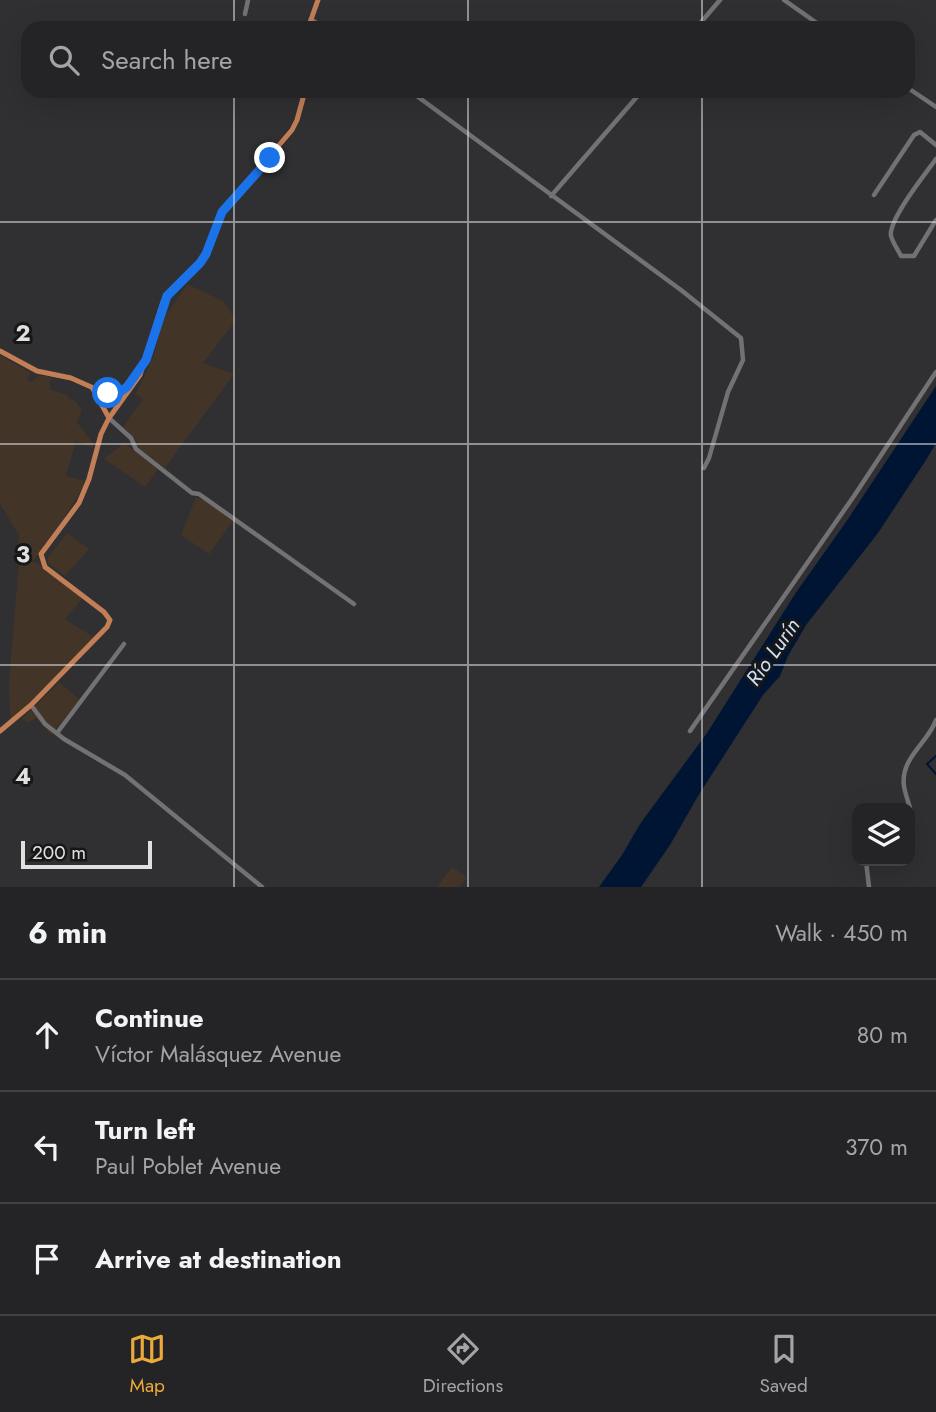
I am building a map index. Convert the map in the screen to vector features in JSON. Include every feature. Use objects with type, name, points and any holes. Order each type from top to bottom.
[{"type":"main road","points":[[310,19],[318,0]]},
{"type":"main road","points":[[0,731],[31,705],[102,635],[110,620],[104,612],[45,567],[41,554],[79,503],[89,480],[101,434],[109,418],[133,387],[146,360],[163,302],[206,254],[222,212],[292,130],[303,98]]},
{"type":"main road","points":[[0,351],[29,368],[71,378],[108,393],[120,392],[127,387],[146,360]]},
{"type":"main road","points":[[93,388],[109,418]]},
{"type":"street","points":[[245,14],[248,0]]},
{"type":"street","points":[[702,21],[720,0]]},
{"type":"street","points":[[784,0],[814,21]]},
{"type":"street","points":[[915,93],[936,107]]},
{"type":"street","points":[[419,98],[681,290],[741,338],[743,360],[729,392],[704,468]]},
{"type":"street","points":[[551,196],[636,98]]},
{"type":"street","points":[[874,195],[916,132],[920,132],[936,145]]},
{"type":"street","points":[[936,159],[891,228],[891,236],[901,256],[914,256],[936,220]]},
{"type":"street","points":[[690,731],[936,372]]},
{"type":"street","points":[[109,418],[131,438],[136,449],[192,493],[199,494],[354,604]]},
{"type":"street","points":[[57,733],[124,644]]},
{"type":"street","points":[[31,705],[45,724],[125,775],[262,887]]},
{"type":"street","points":[[908,803],[904,785],[906,770],[911,757],[929,736],[936,720]]},
{"type":"street","points":[[867,866],[869,887]]},
{"type":"shaded area","points":[[187,284],[223,301],[236,320],[203,363],[234,374],[165,468],[139,449],[135,438],[123,427],[143,399],[136,394],[154,355],[161,328]]},
{"type":"shaded area","points":[[0,355],[31,373],[27,380],[31,382],[40,375],[53,378],[49,383],[51,390],[68,395],[68,398],[75,401],[82,410],[77,422],[93,443],[93,448],[76,441],[66,476],[84,481],[83,487],[34,560],[17,557],[19,535],[0,504]]},
{"type":"shaded area","points":[[124,443],[158,469],[145,487],[104,459]]},
{"type":"shaded area","points":[[196,497],[208,502],[233,521],[209,554],[181,535]]},
{"type":"shaded area","points":[[67,533],[89,549],[65,576],[48,563],[48,557]]},
{"type":"shaded area","points":[[19,561],[35,562],[83,598],[65,619],[95,638],[14,718],[10,717],[9,683]]},
{"type":"shaded area","points":[[59,682],[80,700],[51,735],[36,718],[27,723],[22,719]]},
{"type":"shaded area","points":[[452,867],[467,877],[459,887],[437,887]]},
{"type":"water","name":"Río Lurín","points":[[936,386],[936,443],[878,533],[806,625],[780,676],[763,695],[670,845],[641,887],[599,887],[640,824],[707,733],[795,594]]},
{"type":"waterway","points":[[936,756],[927,764],[936,774]]},
{"type":"route","points":[[108,393],[120,392],[127,387],[141,368],[148,355],[163,302],[200,263],[222,212],[270,158]]}]
